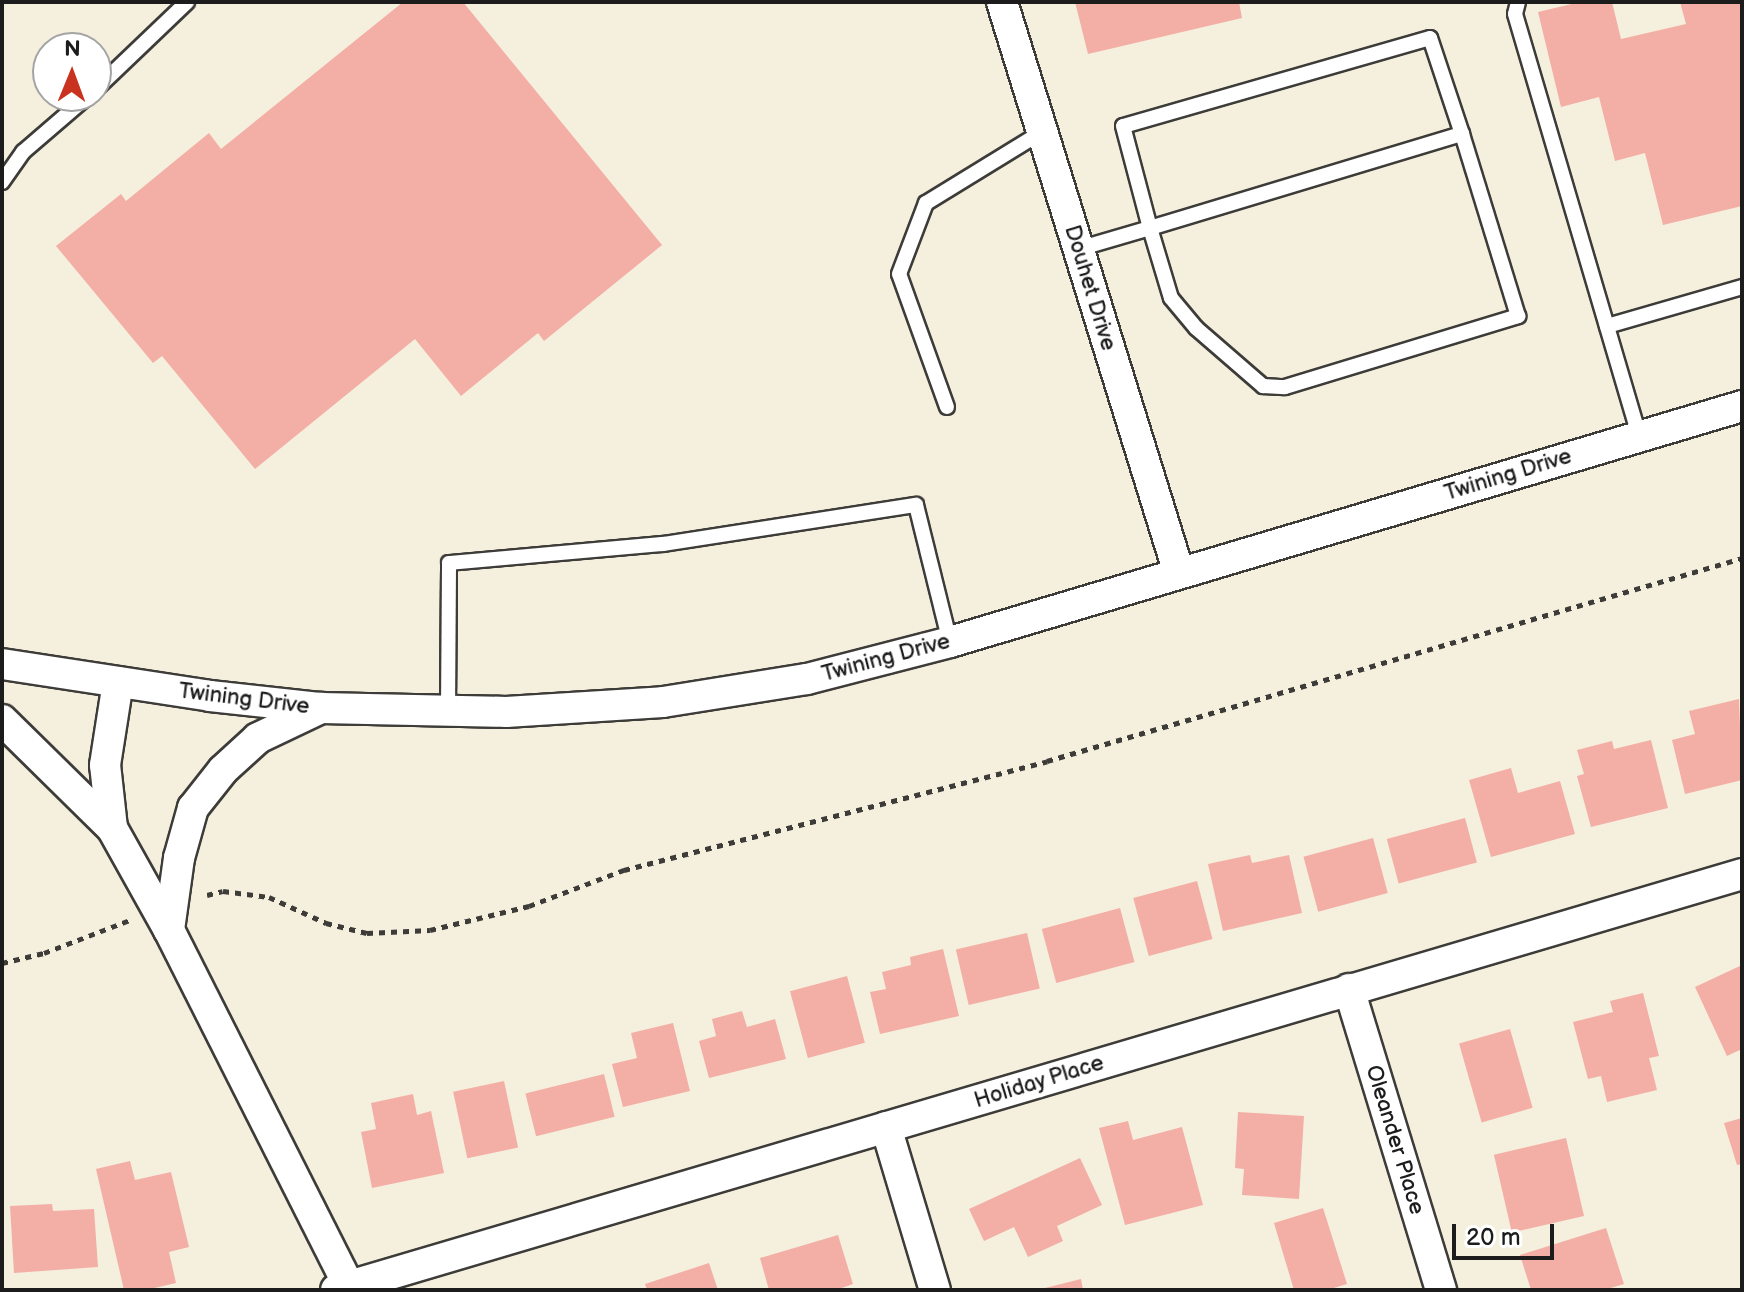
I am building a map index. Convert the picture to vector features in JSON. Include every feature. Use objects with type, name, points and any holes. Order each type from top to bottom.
[{"type":"street","name":"Douhet Drive","points":[[1002,2],[1179,573]]},
{"type":"street","name":"Twining Drive","points":[[2,664],[321,708],[506,712],[663,702],[807,679],[950,642],[1742,406]]},
{"type":"street","points":[[112,828],[105,765],[118,682]]},
{"type":"street","points":[[166,913],[193,808],[223,770],[258,738],[321,708]]},
{"type":"street","points":[[2,720],[112,828],[166,913],[346,1289]]},
{"type":"street","name":"Holiday Place","points":[[346,1289],[1742,874]]},
{"type":"street","name":"Oleander Place","points":[[1349,989],[1441,1290]]},
{"type":"street","points":[[886,1127],[935,1290]]},
{"type":"lane","points":[[112,74],[187,2]]},
{"type":"lane","points":[[1518,2],[1515,14],[1639,436]]},
{"type":"lane","points":[[1430,38],[1462,134],[1518,316],[1285,387],[1263,386],[1196,328],[1171,298],[1123,126],[1430,38]]},
{"type":"lane","points":[[2,182],[23,152],[69,112]]},
{"type":"lane","points":[[947,407],[899,274],[926,203],[1042,132]]},
{"type":"lane","points":[[1078,249],[1462,134]]},
{"type":"lane","points":[[1607,326],[1742,287]]},
{"type":"lane","points":[[448,711],[449,563],[663,544],[916,505],[950,642]]},
{"type":"path","points":[[2,963],[44,953],[223,891],[269,897],[326,923],[367,933],[430,930],[529,906],[624,870],[1047,761],[1742,558]]},
{"type":"building","points":[[403,2],[463,2],[662,245],[544,341],[538,333],[461,396],[415,339],[255,469],[162,356],[153,363],[56,246],[121,194],[126,201],[209,133],[221,149]]},
{"type":"building","points":[[1075,2],[1239,2],[1242,18],[1088,54]]},
{"type":"building","points":[[1580,2],[1612,2],[1621,39],[1686,24],[1680,2],[1742,2],[1742,206],[1663,225],[1645,153],[1615,161],[1599,97],[1561,107],[1538,12]]},
{"type":"building","points":[[1739,699],[1742,780],[1685,794],[1672,740],[1695,734],[1689,711]]},
{"type":"building","points":[[1651,740],[1668,808],[1591,827],[1577,776],[1584,774],[1577,750],[1612,741],[1614,749]]},
{"type":"building","points":[[1511,768],[1518,793],[1560,781],[1575,834],[1491,857],[1469,780]]},
{"type":"building","points":[[1465,818],[1477,862],[1399,883],[1387,839]]},
{"type":"building","points":[[1373,838],[1388,893],[1318,912],[1303,857]]},
{"type":"building","points":[[1250,855],[1252,863],[1289,855],[1302,913],[1223,931],[1208,864]]},
{"type":"building","points":[[1197,881],[1213,939],[1149,956],[1133,898]]},
{"type":"building","points":[[1120,908],[1134,962],[1056,983],[1042,929]]},
{"type":"building","points":[[1027,933],[1040,989],[969,1005],[956,949]]},
{"type":"building","points":[[943,949],[959,1016],[880,1034],[870,992],[886,989],[882,972],[911,965],[910,957]]},
{"type":"building","points":[[1742,965],[1742,1049],[1727,1056],[1695,987]]},
{"type":"building","points":[[847,976],[865,1043],[808,1058],[790,991]]},
{"type":"building","points":[[1643,993],[1659,1056],[1649,1058],[1657,1090],[1607,1102],[1601,1076],[1588,1079],[1573,1022],[1613,1012],[1610,1001]]},
{"type":"building","points":[[742,1011],[747,1027],[775,1019],[786,1059],[709,1078],[699,1041],[716,1036],[712,1019]]},
{"type":"building","points":[[673,1023],[690,1091],[623,1107],[612,1064],[637,1058],[631,1033]]},
{"type":"building","points":[[1510,1029],[1533,1108],[1482,1122],[1459,1044]]},
{"type":"building","points":[[604,1074],[615,1117],[536,1136],[525,1094]]},
{"type":"building","points":[[504,1081],[518,1148],[467,1158],[453,1092]]},
{"type":"building","points":[[413,1094],[417,1115],[431,1111],[444,1173],[372,1188],[361,1132],[376,1129],[371,1103]]},
{"type":"building","points":[[1238,1112],[1304,1116],[1299,1199],[1242,1195],[1244,1169],[1235,1168]]},
{"type":"building","points":[[1742,1118],[1742,1164],[1737,1165],[1724,1123]]},
{"type":"building","points":[[1128,1121],[1133,1140],[1182,1127],[1203,1205],[1125,1225],[1099,1128]]},
{"type":"building","points":[[1566,1138],[1584,1216],[1512,1233],[1494,1155]]},
{"type":"building","points":[[1080,1158],[1102,1205],[1057,1226],[1063,1241],[1028,1257],[1014,1227],[984,1241],[969,1209]]},
{"type":"building","points":[[130,1161],[135,1180],[171,1172],[189,1247],[169,1252],[176,1283],[146,1290],[124,1290],[96,1169]]},
{"type":"building","points":[[52,1204],[53,1211],[94,1209],[98,1267],[14,1273],[10,1206]]},
{"type":"building","points":[[1323,1208],[1347,1284],[1327,1290],[1294,1290],[1274,1223]]},
{"type":"building","points":[[1606,1228],[1624,1284],[1604,1290],[1531,1290],[1520,1255]]},
{"type":"building","points":[[838,1235],[853,1284],[836,1290],[769,1290],[760,1258]]},
{"type":"building","points":[[709,1263],[718,1290],[647,1290],[645,1284]]},
{"type":"building","points":[[1081,1279],[1083,1290],[1041,1289]]}]
